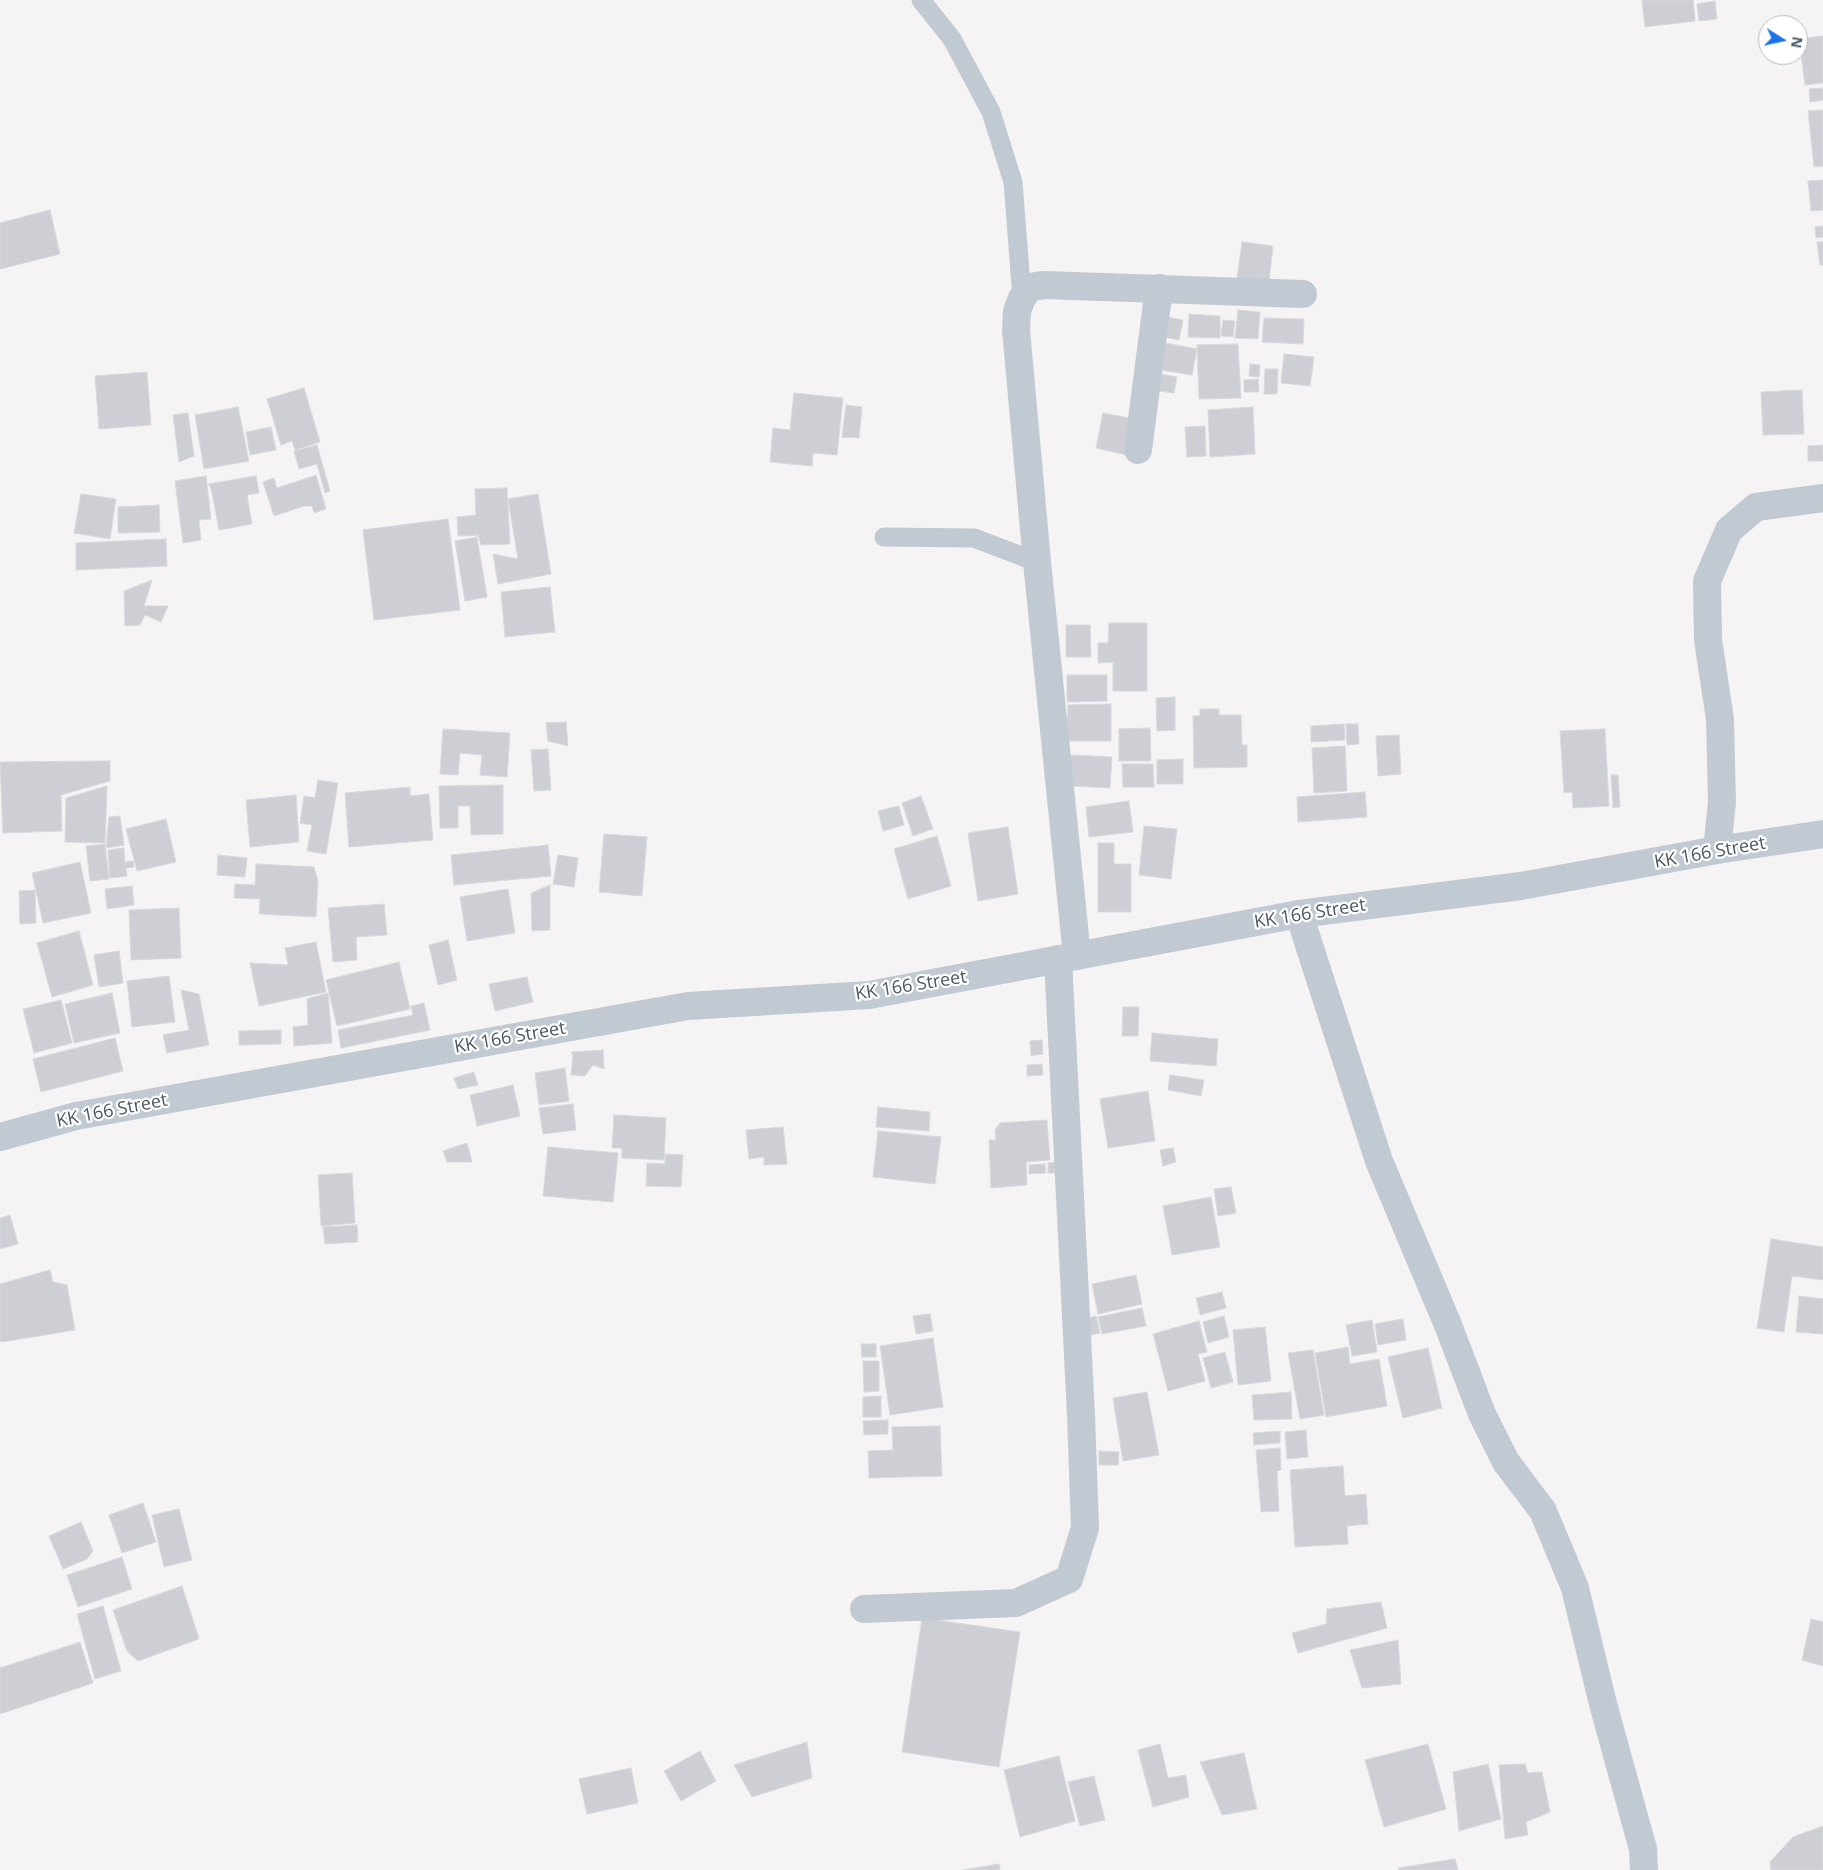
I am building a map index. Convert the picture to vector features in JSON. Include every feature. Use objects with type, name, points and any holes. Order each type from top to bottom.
[{"type":"street","points":[[864,1609],[1016,1603],[1068,1579],[1085,1528],[1068,958],[1037,562],[1016,330],[1017,311],[1022,298],[1030,287],[1045,285],[1302,294]]},
{"type":"street","points":[[1138,450],[1160,288]]},
{"type":"street","points":[[1717,850],[1722,802],[1720,728],[1708,640],[1706,581],[1729,530],[1756,507],[1823,498]]},
{"type":"street","name":"KK 166 Street","points":[[0,1137],[76,1116],[688,1006],[869,995],[1299,914],[1521,886],[1717,850],[1823,834]]},
{"type":"street","points":[[1299,914],[1379,1161],[1448,1325],[1482,1414],[1506,1462],[1543,1511],[1575,1588],[1603,1704],[1643,1849],[1644,1870]]},
{"type":"lane","points":[[921,0],[952,39],[991,112],[1013,182],[1022,298]]},
{"type":"lane","points":[[884,538],[974,538],[1037,562]]},
{"type":"building","points":[[1642,0],[1693,0],[1695,21],[1645,27]]},
{"type":"building","points":[[1715,1],[1717,19],[1699,21],[1697,4]]},
{"type":"building","points":[[1823,36],[1823,83],[1805,85],[1802,65],[1808,65],[1808,38]]},
{"type":"building","points":[[1823,88],[1823,100],[1810,102],[1809,89]]},
{"type":"building","points":[[1823,110],[1823,166],[1814,167],[1808,111]]},
{"type":"building","points":[[1823,180],[1823,210],[1811,211],[1808,181]]},
{"type":"building","points":[[50,210],[60,254],[0,269],[0,223]]},
{"type":"building","points":[[1823,226],[1823,237],[1816,238],[1815,227]]},
{"type":"building","points":[[1242,242],[1273,246],[1268,290],[1236,285]]},
{"type":"building","points":[[1817,242],[1823,242],[1823,265],[1820,265]]},
{"type":"building","points":[[1238,310],[1260,312],[1258,339],[1235,338]]},
{"type":"building","points":[[1189,314],[1220,316],[1220,338],[1188,337]]},
{"type":"building","points":[[1167,317],[1183,320],[1179,340],[1164,337]]},
{"type":"building","points":[[1264,318],[1304,319],[1303,344],[1262,342]]},
{"type":"building","points":[[1223,320],[1235,321],[1233,337],[1221,336]]},
{"type":"building","points":[[1165,343],[1197,349],[1192,375],[1160,370]]},
{"type":"building","points":[[1238,344],[1241,398],[1199,399],[1197,345]]},
{"type":"building","points":[[1284,354],[1314,357],[1310,386],[1281,383]]},
{"type":"building","points":[[1250,364],[1260,365],[1259,377],[1249,376]]},
{"type":"building","points":[[1265,369],[1278,369],[1277,394],[1264,394]]},
{"type":"building","points":[[147,372],[151,425],[99,429],[95,376]]},
{"type":"building","points":[[1161,374],[1177,377],[1174,393],[1158,391]]},
{"type":"building","points":[[1258,379],[1259,392],[1244,392],[1244,380]]},
{"type":"building","points":[[304,388],[320,442],[295,450],[292,441],[281,445],[267,399]]},
{"type":"building","points":[[1802,390],[1804,434],[1763,435],[1761,392]]},
{"type":"building","points":[[794,393],[843,398],[837,455],[813,453],[812,466],[770,462],[773,428],[790,430]]},
{"type":"building","points":[[846,405],[862,407],[859,438],[842,437]]},
{"type":"building","points":[[238,407],[249,461],[204,469],[195,415]]},
{"type":"building","points":[[1253,407],[1255,454],[1210,457],[1208,410]]},
{"type":"building","points":[[188,413],[194,456],[179,462],[173,415]]},
{"type":"building","points":[[1103,413],[1134,419],[1127,455],[1096,448]]},
{"type":"building","points":[[1205,426],[1206,456],[1187,457],[1185,427]]},
{"type":"building","points":[[271,427],[276,450],[250,455],[246,432]]},
{"type":"building","points":[[317,445],[330,491],[325,493],[317,464],[299,469],[294,451]]},
{"type":"building","points":[[1823,445],[1823,461],[1808,461],[1808,446]]},
{"type":"building","points":[[316,475],[326,509],[314,513],[312,506],[304,506],[274,516],[263,482],[274,478],[277,488]]},
{"type":"building","points":[[206,476],[211,519],[199,520],[201,540],[183,543],[175,481]]},
{"type":"building","points":[[256,476],[259,493],[247,495],[252,524],[219,530],[211,488],[208,484]]},
{"type":"building","points":[[507,488],[510,544],[481,545],[478,535],[458,536],[457,517],[476,515],[475,489]]},
{"type":"building","points":[[81,494],[116,499],[110,539],[74,533]]},
{"type":"building","points":[[538,494],[551,574],[498,584],[493,554],[518,559],[508,499]]},
{"type":"building","points":[[159,505],[160,532],[118,533],[118,507]]},
{"type":"building","points":[[448,519],[460,610],[374,620],[363,530]]},
{"type":"building","points":[[477,537],[487,597],[465,601],[455,541]]},
{"type":"building","points":[[166,539],[167,566],[76,570],[76,543]]},
{"type":"building","points":[[152,580],[144,606],[168,606],[161,622],[145,615],[140,625],[125,626],[124,591]]},
{"type":"building","points":[[550,587],[555,632],[505,637],[501,592]]},
{"type":"building","points":[[1109,623],[1147,623],[1147,691],[1113,691],[1113,662],[1098,663],[1098,643],[1108,643]]},
{"type":"building","points":[[1066,625],[1090,625],[1091,657],[1066,657]]},
{"type":"building","points":[[1067,675],[1107,675],[1107,701],[1067,702]]},
{"type":"building","points":[[1175,697],[1175,730],[1157,731],[1156,698]]},
{"type":"building","points":[[1111,704],[1111,741],[1067,741],[1068,705]]},
{"type":"building","points":[[1200,709],[1219,709],[1219,715],[1241,715],[1242,745],[1247,745],[1247,767],[1194,768],[1193,716],[1200,716]]},
{"type":"building","points":[[566,722],[568,746],[548,741],[546,723]]},
{"type":"building","points":[[1344,724],[1345,740],[1311,742],[1311,726]]},
{"type":"building","points":[[1346,724],[1358,724],[1359,744],[1347,745]]},
{"type":"building","points":[[1150,728],[1151,761],[1119,761],[1119,729]]},
{"type":"building","points":[[443,729],[510,733],[507,777],[480,775],[482,755],[460,753],[458,775],[440,774]]},
{"type":"building","points":[[1605,729],[1609,806],[1573,808],[1572,792],[1564,793],[1560,731]]},
{"type":"building","points":[[1399,735],[1401,774],[1378,776],[1376,736]]},
{"type":"building","points":[[1345,746],[1347,791],[1314,793],[1312,748]]},
{"type":"building","points":[[548,749],[551,790],[534,791],[531,750]]},
{"type":"building","points":[[1070,755],[1112,757],[1110,788],[1068,786]]},
{"type":"building","points":[[1183,759],[1183,784],[1157,784],[1157,760]]},
{"type":"building","points":[[110,761],[110,781],[61,795],[62,831],[3,833],[0,762]]},
{"type":"building","points":[[1122,764],[1153,764],[1154,787],[1123,787]]},
{"type":"building","points":[[1611,775],[1618,775],[1620,807],[1613,808]]},
{"type":"building","points":[[318,780],[338,783],[326,854],[307,851],[312,825],[300,823],[304,796],[315,798]]},
{"type":"building","points":[[503,785],[503,834],[471,835],[470,806],[458,806],[458,828],[440,828],[439,786]]},
{"type":"building","points":[[107,786],[105,843],[65,842],[66,798]]},
{"type":"building","points":[[410,787],[410,796],[429,794],[433,840],[349,847],[345,793]]},
{"type":"building","points":[[1365,792],[1367,817],[1298,822],[1297,797]]},
{"type":"building","points":[[296,795],[299,842],[250,847],[246,800]]},
{"type":"building","points":[[921,796],[933,829],[913,836],[902,803]]},
{"type":"building","points":[[1129,801],[1133,832],[1089,837],[1086,807]]},
{"type":"building","points":[[899,806],[904,825],[883,831],[878,811]]},
{"type":"building","points":[[120,816],[124,845],[106,848],[109,817]]},
{"type":"building","points":[[166,819],[176,862],[137,871],[126,829]]},
{"type":"building","points":[[1144,826],[1177,829],[1171,879],[1139,875]]},
{"type":"building","points":[[1008,827],[1018,894],[978,901],[968,833]]},
{"type":"building","points":[[604,834],[647,837],[642,896],[599,892]]},
{"type":"building","points":[[937,836],[951,886],[908,899],[894,849]]},
{"type":"building","points":[[1098,843],[1114,843],[1114,864],[1131,864],[1131,912],[1098,912]]},
{"type":"building","points":[[105,844],[109,879],[90,881],[86,846]]},
{"type":"building","points":[[548,845],[551,876],[454,885],[451,855]]},
{"type":"building","points":[[124,848],[125,862],[133,861],[134,867],[126,868],[127,876],[110,878],[108,850]]},
{"type":"building","points":[[218,855],[247,858],[245,877],[217,875]]},
{"type":"building","points":[[558,855],[578,858],[574,887],[553,884]]},
{"type":"building","points":[[80,862],[91,913],[43,923],[32,873]]},
{"type":"building","points":[[256,864],[314,867],[318,881],[316,917],[259,914],[260,899],[234,898],[235,884],[255,885]]},
{"type":"building","points":[[550,885],[550,930],[532,931],[531,893]]},
{"type":"building","points":[[132,886],[134,905],[107,909],[105,889]]},
{"type":"building","points":[[508,889],[515,933],[467,941],[460,897]]},
{"type":"building","points":[[35,890],[36,923],[20,924],[19,891]]},
{"type":"building","points":[[384,904],[387,935],[356,937],[357,960],[333,962],[328,908]]},
{"type":"building","points":[[179,908],[181,958],[131,960],[129,910]]},
{"type":"building","points":[[79,931],[93,985],[52,997],[37,943]]},
{"type":"building","points":[[448,940],[457,980],[438,985],[429,945]]},
{"type":"building","points":[[316,942],[326,992],[259,1006],[250,963],[288,965],[285,948]]},
{"type":"building","points":[[119,951],[123,983],[99,987],[94,955]]},
{"type":"building","points":[[399,962],[410,1009],[337,1026],[326,980]]},
{"type":"building","points":[[169,976],[175,1022],[132,1027],[127,981]]},
{"type":"building","points":[[527,977],[533,1002],[495,1011],[489,984]]},
{"type":"building","points":[[181,990],[199,994],[209,1045],[167,1053],[163,1035],[189,1030]]},
{"type":"building","points":[[112,993],[120,1033],[74,1043],[65,1004]]},
{"type":"building","points":[[328,993],[332,1043],[294,1046],[293,1027],[308,1025],[307,999]]},
{"type":"building","points":[[61,1000],[72,1043],[34,1053],[23,1009]]},
{"type":"building","points":[[424,1003],[430,1030],[341,1048],[338,1030],[413,1015],[411,1006]]},
{"type":"building","points":[[1123,1007],[1139,1007],[1138,1036],[1122,1036]]},
{"type":"building","points":[[281,1030],[281,1044],[239,1045],[239,1031]]},
{"type":"building","points":[[1152,1033],[1218,1039],[1216,1066],[1150,1061]]},
{"type":"building","points":[[115,1038],[123,1071],[41,1092],[33,1059]]},
{"type":"building","points":[[1042,1040],[1043,1054],[1031,1056],[1030,1041]]},
{"type":"building","points":[[603,1050],[604,1069],[593,1065],[585,1076],[571,1075],[573,1055],[571,1052]]},
{"type":"building","points":[[1042,1064],[1043,1075],[1027,1076],[1027,1065]]},
{"type":"building","points":[[565,1068],[569,1101],[539,1105],[535,1073]]},
{"type":"building","points":[[474,1072],[478,1085],[458,1089],[454,1078]]},
{"type":"building","points":[[1170,1075],[1204,1080],[1201,1096],[1168,1090]]},
{"type":"building","points":[[513,1085],[520,1116],[477,1126],[470,1095]]},
{"type":"building","points":[[1148,1091],[1155,1141],[1108,1148],[1100,1099]]},
{"type":"building","points":[[573,1104],[576,1130],[543,1134],[539,1108]]},
{"type":"building","points":[[878,1107],[930,1112],[929,1131],[876,1127]]},
{"type":"building","points":[[614,1115],[666,1118],[664,1160],[622,1158],[622,1148],[612,1148]]},
{"type":"building","points":[[1047,1120],[1050,1160],[1026,1162],[1027,1185],[991,1188],[989,1140],[996,1140],[995,1130],[1000,1123]]},
{"type":"building","points":[[783,1127],[787,1164],[764,1165],[764,1157],[749,1159],[746,1130]]},
{"type":"building","points":[[878,1131],[941,1137],[935,1184],[873,1177]]},
{"type":"building","points":[[467,1143],[472,1162],[447,1162],[443,1151]]},
{"type":"building","points":[[548,1147],[618,1153],[613,1202],[543,1196]]},
{"type":"building","points":[[1173,1148],[1176,1162],[1163,1166],[1160,1150]]},
{"type":"building","points":[[665,1154],[683,1155],[681,1187],[646,1186],[647,1163],[665,1164]]},
{"type":"building","points":[[1055,1162],[1055,1173],[1048,1173],[1048,1163]]},
{"type":"building","points":[[1045,1164],[1046,1173],[1029,1174],[1029,1165]]},
{"type":"building","points":[[352,1173],[355,1223],[321,1226],[318,1175]]},
{"type":"building","points":[[1231,1187],[1236,1213],[1218,1216],[1214,1189]]},
{"type":"building","points":[[1211,1197],[1220,1247],[1172,1255],[1163,1206]]},
{"type":"building","points":[[10,1215],[18,1244],[0,1249],[0,1218]]},
{"type":"building","points":[[357,1225],[358,1242],[325,1244],[323,1227]]},
{"type":"building","points":[[1771,1239],[1823,1247],[1823,1280],[1792,1276],[1784,1332],[1757,1328]]},
{"type":"building","points":[[50,1270],[53,1282],[67,1285],[75,1330],[0,1341],[0,1284]]},
{"type":"building","points":[[1136,1275],[1142,1304],[1098,1314],[1092,1284]]},
{"type":"building","points":[[1222,1292],[1226,1308],[1200,1315],[1196,1298]]},
{"type":"building","points":[[1799,1296],[1823,1299],[1823,1334],[1796,1332]]},
{"type":"building","points":[[1142,1308],[1146,1326],[1102,1334],[1098,1317]]},
{"type":"building","points":[[930,1314],[933,1331],[916,1334],[913,1316]]},
{"type":"building","points":[[1096,1316],[1100,1333],[1083,1337],[1080,1320]]},
{"type":"building","points":[[1224,1316],[1229,1337],[1208,1343],[1203,1322]]},
{"type":"building","points":[[1403,1319],[1406,1340],[1378,1345],[1375,1324]]},
{"type":"building","points":[[1372,1320],[1377,1352],[1352,1356],[1346,1325]]},
{"type":"building","points":[[1199,1321],[1207,1352],[1198,1354],[1205,1381],[1168,1391],[1153,1334]]},
{"type":"building","points":[[1265,1327],[1271,1381],[1238,1385],[1233,1330]]},
{"type":"building","points":[[933,1338],[943,1407],[890,1415],[880,1346]]},
{"type":"building","points":[[861,1344],[876,1344],[876,1357],[862,1357]]},
{"type":"building","points":[[1348,1347],[1350,1364],[1379,1359],[1387,1406],[1326,1417],[1315,1353]]},
{"type":"building","points":[[1428,1348],[1442,1408],[1403,1418],[1388,1357]]},
{"type":"building","points":[[1313,1350],[1324,1415],[1300,1419],[1288,1353]]},
{"type":"building","points":[[1225,1352],[1233,1382],[1211,1388],[1203,1358]]},
{"type":"building","points":[[863,1361],[879,1361],[879,1391],[864,1392]]},
{"type":"building","points":[[1147,1392],[1159,1455],[1123,1461],[1113,1398]]},
{"type":"building","points":[[1291,1392],[1292,1419],[1254,1420],[1252,1395]]},
{"type":"building","points":[[881,1396],[881,1417],[863,1417],[863,1397]]},
{"type":"building","points":[[888,1420],[888,1434],[864,1435],[863,1421]]},
{"type":"building","points":[[940,1426],[942,1476],[869,1478],[868,1451],[893,1450],[892,1427]]},
{"type":"building","points":[[1306,1430],[1308,1457],[1287,1459],[1285,1432]]},
{"type":"building","points":[[1280,1431],[1280,1443],[1254,1445],[1253,1433]]},
{"type":"building","points":[[1280,1448],[1281,1470],[1277,1471],[1279,1511],[1261,1512],[1256,1450]]},
{"type":"building","points":[[1099,1451],[1119,1452],[1118,1465],[1099,1465]]},
{"type":"building","points":[[1343,1466],[1345,1496],[1366,1494],[1368,1524],[1347,1526],[1348,1544],[1295,1547],[1290,1470]]},
{"type":"building","points":[[143,1503],[156,1542],[122,1553],[109,1515]]},
{"type":"building","points":[[179,1509],[192,1560],[164,1567],[152,1515]]},
{"type":"building","points":[[81,1522],[93,1551],[87,1559],[63,1569],[49,1536]]},
{"type":"building","points":[[122,1557],[132,1589],[78,1607],[67,1575]]},
{"type":"building","points":[[182,1586],[199,1639],[138,1661],[127,1651],[113,1610]]},
{"type":"building","points":[[1381,1602],[1387,1628],[1298,1653],[1292,1633],[1326,1624],[1327,1609]]},
{"type":"building","points":[[103,1606],[121,1671],[95,1679],[77,1614]]},
{"type":"building","points":[[922,1618],[1020,1632],[999,1767],[902,1752]]},
{"type":"building","points":[[1811,1619],[1823,1622],[1823,1666],[1802,1660]]},
{"type":"building","points":[[1398,1640],[1401,1684],[1362,1688],[1350,1650]]},
{"type":"building","points":[[80,1642],[93,1683],[0,1714],[0,1668]]},
{"type":"building","points":[[807,1742],[812,1778],[752,1797],[734,1765]]},
{"type":"building","points":[[1160,1744],[1168,1778],[1186,1775],[1189,1797],[1153,1807],[1138,1750]]},
{"type":"building","points":[[1428,1744],[1446,1809],[1384,1827],[1365,1760]]},
{"type":"building","points":[[700,1751],[716,1781],[681,1801],[664,1771]]},
{"type":"building","points":[[1244,1753],[1257,1809],[1222,1815],[1200,1762]]},
{"type":"building","points":[[1059,1756],[1075,1821],[1020,1837],[1004,1770]]},
{"type":"building","points":[[1488,1764],[1501,1819],[1459,1831],[1453,1772]]},
{"type":"building","points":[[1525,1764],[1528,1773],[1542,1772],[1550,1812],[1526,1822],[1528,1835],[1505,1839],[1499,1765]]},
{"type":"building","points":[[631,1768],[638,1803],[587,1814],[579,1779]]},
{"type":"building","points":[[1094,1776],[1105,1820],[1080,1826],[1068,1782]]},
{"type":"building","points":[[1823,1826],[1823,1870],[1771,1870],[1770,1862],[1793,1837]]},
{"type":"building","points":[[1455,1859],[1458,1870],[1399,1870],[1398,1868]]},
{"type":"building","points":[[999,1864],[1000,1870],[963,1870]]}]
